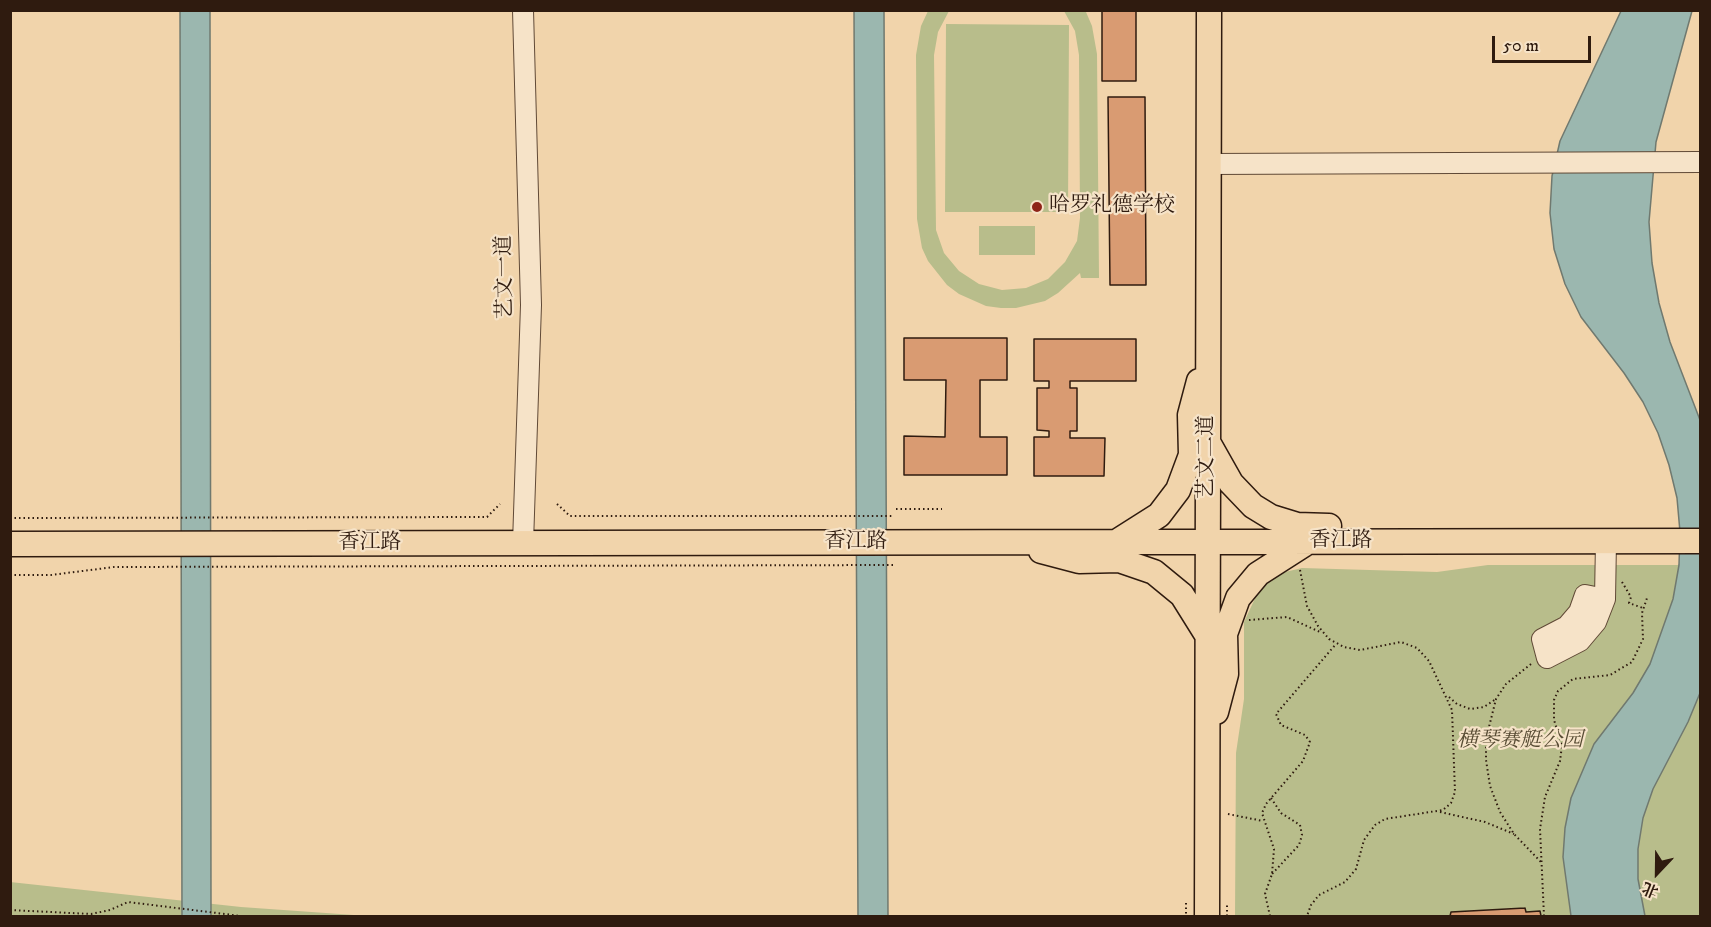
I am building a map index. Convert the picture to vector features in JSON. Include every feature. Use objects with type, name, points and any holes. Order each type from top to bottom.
[{"type":"main road","name":"艺文二道","points":[[1207,907],[1209,10]]},
{"type":"main road","points":[[1116,542],[1158,515],[1173,499],[1183,481],[1191,455],[1190,415],[1208,340]]},
{"type":"main road","points":[[1208,443],[1238,492],[1262,512],[1298,525],[1337,526],[1396,542]]},
{"type":"main road","name":"香江路","points":[[10,544],[173,555],[523,543],[894,554],[1004,542],[1208,542],[1305,553],[1396,542],[1701,541]]},
{"type":"main road","points":[[1004,542],[1079,561],[1119,560],[1145,568],[1176,588],[1208,635]]},
{"type":"main road","points":[[1207,750],[1226,674],[1225,634],[1238,598],[1258,574],[1305,553]]},
{"type":"street","name":"艺文一道","points":[[523,10],[531,305],[523,543]]},
{"type":"street","points":[[1209,164],[1701,162]]},
{"type":"street","points":[[1547,658],[1559,654],[1580,641],[1596,622],[1605,599],[1606,542]]},
{"type":"path","points":[[10,518],[487,517],[500,504]]},
{"type":"path","points":[[557,504],[570,516],[894,516]]},
{"type":"path","points":[[896,509],[942,509]]},
{"type":"path","points":[[1305,553],[1300,574],[1304,596],[1312,617],[1323,633]]},
{"type":"path","points":[[10,575],[51,575],[114,567],[173,555],[894,554]]},
{"type":"path","points":[[1622,581],[1631,597],[1629,603],[1643,608]]},
{"type":"path","points":[[1545,916],[1541,862],[1542,812],[1562,753],[1561,736],[1554,720],[1554,700],[1558,691],[1573,679],[1610,675],[1632,662],[1642,639],[1643,608],[1647,598]]},
{"type":"path","points":[[1240,622],[1287,616],[1323,633],[1336,644],[1360,650],[1393,642],[1410,644],[1424,654],[1447,694],[1457,704],[1470,709],[1484,707],[1496,699],[1519,672],[1547,658]]},
{"type":"path","points":[[1270,916],[1265,894],[1272,874],[1274,849],[1263,821],[1263,808],[1295,771],[1309,747],[1305,735],[1278,722],[1278,709],[1336,644]]},
{"type":"path","points":[[1438,812],[1451,803],[1455,792],[1454,726],[1447,694]]},
{"type":"path","points":[[1496,699],[1486,739],[1490,786],[1500,812],[1514,834],[1541,862]]},
{"type":"path","points":[[1271,798],[1281,813],[1300,825],[1302,835],[1299,844],[1272,874]]},
{"type":"path","points":[[1307,916],[1318,895],[1345,882],[1356,869],[1364,840],[1375,825],[1385,819],[1438,812],[1485,822],[1514,834]]},
{"type":"path","points":[[1228,814],[1263,821]]},
{"type":"path","points":[[10,910],[91,914],[110,910],[128,902],[241,916]]},
{"type":"path","points":[[1186,916],[1207,907],[1227,916]]},
{"type":"green space","points":[[928,11],[949,11],[938,32],[934,55],[936,230],[944,253],[959,271],[979,284],[1002,290],[1026,288],[1048,279],[1065,262],[1077,241],[1080,218],[1079,55],[1075,31],[1064,11],[1086,12],[1092,26],[1097,54],[1099,278],[1081,278],[1080,273],[1058,293],[1045,301],[1016,308],[1001,308],[986,306],[959,294],[947,285],[928,261],[922,248],[917,219],[916,55],[921,26]]},
{"type":"green space","points":[[946,24],[1069,25],[1068,212],[945,212]]},
{"type":"green space","points":[[979,226],[1035,226],[1035,255],[979,255]]},
{"type":"green space","name":"横琴赛艇公园","points":[[1488,565],[1700,565],[1700,916],[1235,916],[1236,753],[1244,699],[1244,622],[1258,592],[1270,580],[1285,572],[1302,568],[1437,572]]},
{"type":"green space","points":[[10,882],[241,907],[368,916],[11,916]]},
{"type":"water","points":[[180,11],[210,11],[211,916],[182,916]]},
{"type":"water","points":[[854,11],[884,11],[888,916],[858,916]]},
{"type":"water","points":[[1621,11],[1692,11],[1656,142],[1649,222],[1652,263],[1659,303],[1670,342],[1700,420],[1700,693],[1688,722],[1653,789],[1643,818],[1638,849],[1638,879],[1645,916],[1571,916],[1563,857],[1565,828],[1571,798],[1594,744],[1633,693],[1650,664],[1673,599],[1679,565],[1680,532],[1677,498],[1658,433],[1643,402],[1624,373],[1581,317],[1565,284],[1554,249],[1550,213],[1552,176],[1560,141]]},
{"type":"building","points":[[1102,10],[1136,10],[1136,81],[1102,81]]},
{"type":"building","points":[[1108,97],[1145,97],[1146,285],[1110,285]]},
{"type":"building","points":[[904,338],[1007,338],[1007,380],[980,380],[980,437],[1007,437],[1007,475],[904,475],[904,436],[945,437],[946,380],[904,380]]},
{"type":"building","points":[[1034,339],[1136,339],[1136,381],[1070,381],[1070,388],[1077,388],[1077,431],[1070,431],[1070,438],[1105,438],[1104,476],[1034,476],[1034,437],[1049,437],[1049,431],[1037,430],[1037,388],[1049,388],[1049,381],[1034,381]]},
{"type":"building","points":[[1525,908],[1526,912],[1540,911],[1541,916],[1450,916],[1451,912]]},
{"type":"place","name":"哈罗礼德学校","points":[[1037,207]]}]
